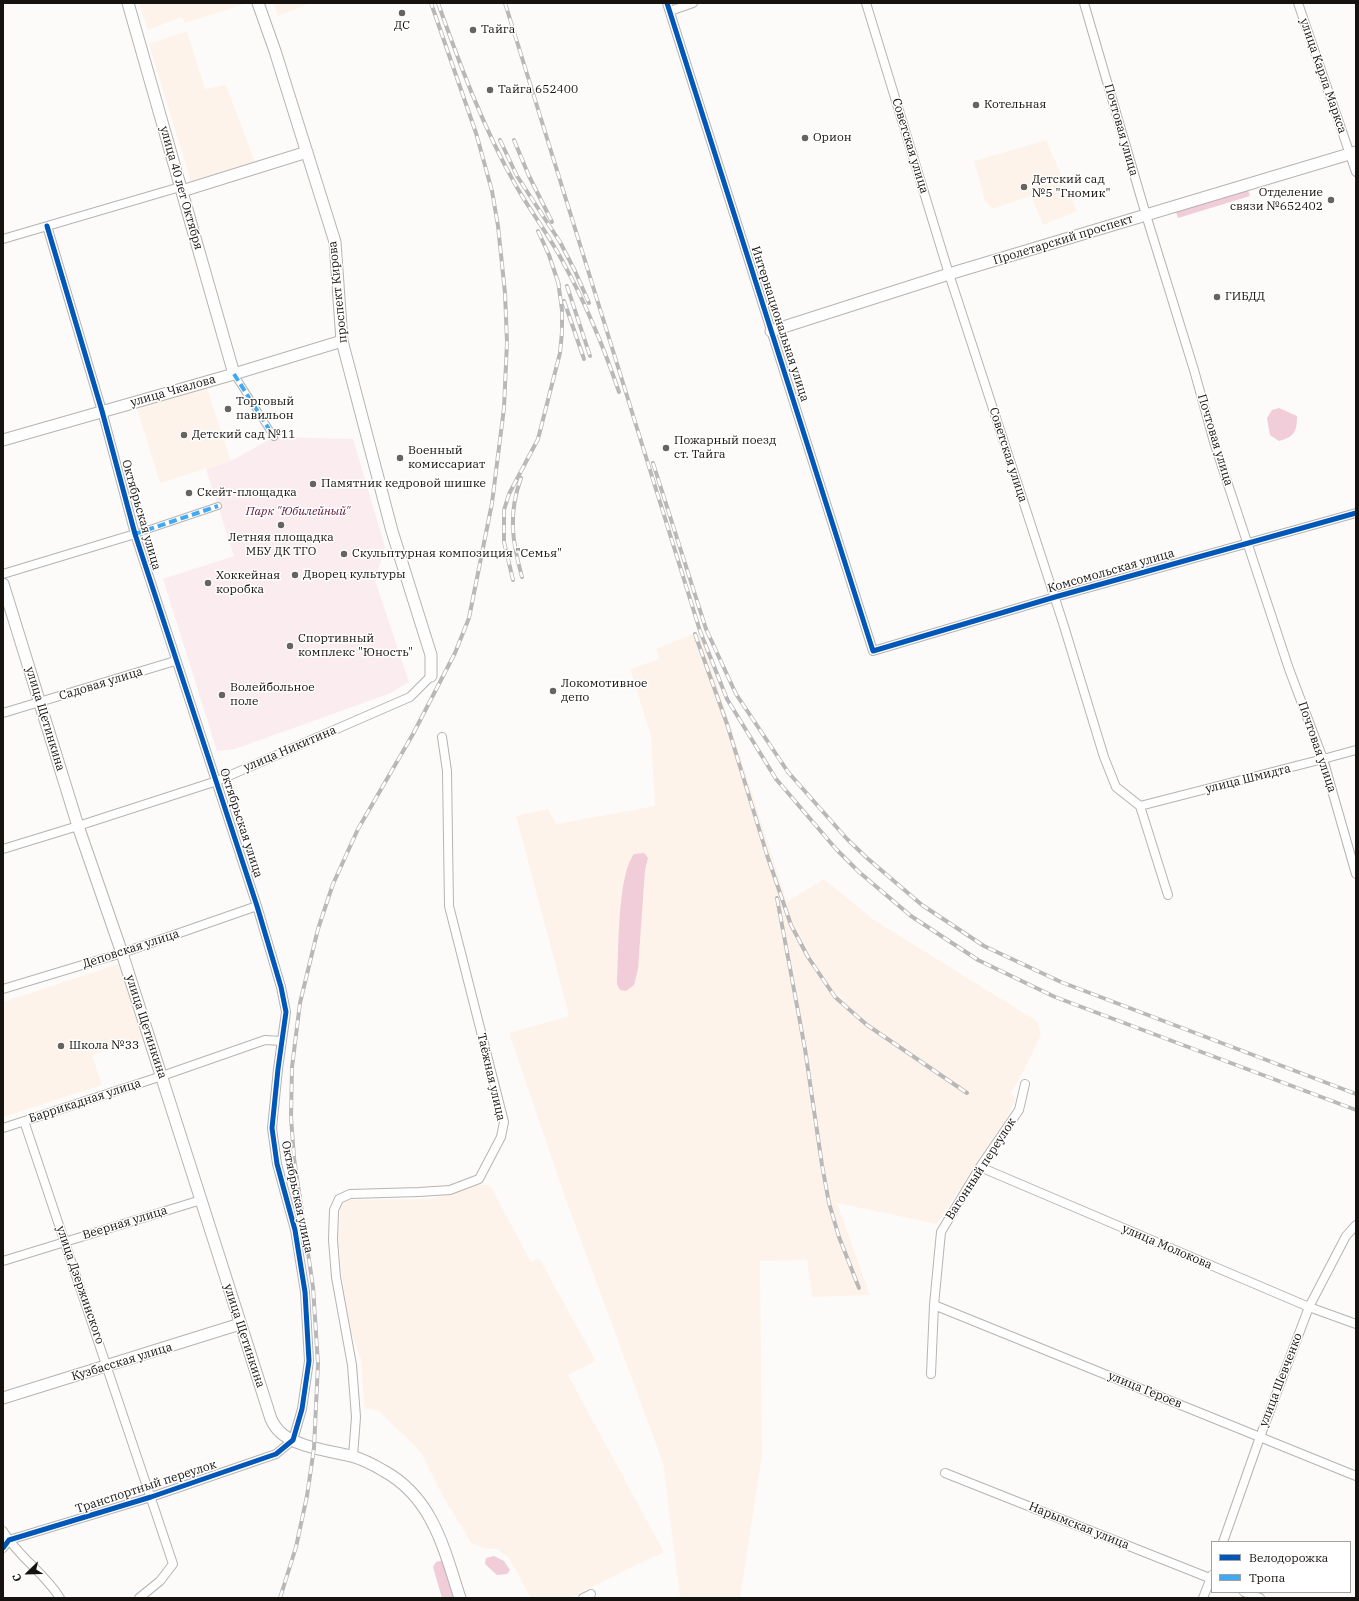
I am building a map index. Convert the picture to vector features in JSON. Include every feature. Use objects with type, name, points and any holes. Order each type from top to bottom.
[{"type":"street","name":"улица 40 лет Октября","points":[[128,3],[234,374]]},
{"type":"street","name":"проспект Кирова","points":[[258,3],[275,51],[335,242],[342,341],[392,531],[431,655],[431,676]]},
{"type":"street","points":[[669,7],[693,3]]},
{"type":"street","name":"Советская улица","points":[[866,3],[949,274],[1055,597],[1104,757],[1116,787],[1140,806]]},
{"type":"street","name":"Почтовая улица","points":[[1084,3],[1146,215],[1194,370],[1214,442],[1289,669],[1323,760],[1356,874]]},
{"type":"street","name":"улица Карла Маркса","points":[[1298,3],[1353,153],[1356,172]]},
{"type":"street","name":"Интернациональная улица","points":[[669,7],[873,651]]},
{"type":"street","points":[[3,239],[307,152]]},
{"type":"street","name":"Пролетарский проспект","points":[[771,331],[949,274],[1353,153]]},
{"type":"street","name":"Октябрьская улица","points":[[47,226],[102,411],[135,534],[175,661],[217,780],[257,906],[286,1012],[272,1128],[277,1164],[295,1230],[305,1292],[309,1361],[302,1409],[293,1440]]},
{"type":"street","name":"улица Чкалова","points":[[3,440],[234,374],[342,341]]},
{"type":"street","points":[[234,374],[274,437]]},
{"type":"street","points":[[3,574],[135,534],[218,506]]},
{"type":"street","name":"Комсомольская улица","points":[[873,651],[1055,597],[1356,513]]},
{"type":"street","name":"улица Щетинкина","points":[[3,584],[78,826],[122,953],[271,1419],[280,1432],[293,1440],[314,1448],[353,1456],[371,1463],[399,1479],[410,1489],[422,1503],[433,1521],[441,1540],[460,1598]]},
{"type":"street","name":"Садовая улица","points":[[3,713],[175,661]]},
{"type":"street","name":"улица Никитина","points":[[3,849],[217,780],[410,697],[431,676]]},
{"type":"street","name":"Таёжная улица","points":[[353,1456],[356,1417],[352,1365],[336,1277],[334,1210],[339,1199],[350,1194],[450,1190],[479,1179],[501,1137],[504,1122],[449,906],[447,772],[442,737]]},
{"type":"street","name":"улица Шмидта","points":[[1140,806],[1323,760],[1356,750]]},
{"type":"street","points":[[1140,806],[1168,895]]},
{"type":"street","name":"Деповская улица","points":[[3,989],[122,953],[257,906]]},
{"type":"street","name":"Баррикадная улица","points":[[3,1128],[162,1076],[265,1040],[282,1042]]},
{"type":"street","name":"Вагонный переулок","points":[[931,1374],[934,1304],[941,1232],[980,1166],[1019,1110],[1025,1084]]},
{"type":"street","name":"улица Дзержинского","points":[[24,1121],[173,1564],[160,1581],[139,1598]]},
{"type":"street","name":"улица Молокова","points":[[980,1166],[1309,1307],[1356,1324]]},
{"type":"street","name":"Веерная улица","points":[[3,1261],[201,1200]]},
{"type":"street","name":"улица Шевченко","points":[[1223,1541],[1260,1437],[1309,1307],[1346,1236],[1356,1225]]},
{"type":"street","name":"улица Героев","points":[[934,1304],[1356,1476]]},
{"type":"street","name":"Кузбасская улица","points":[[3,1398],[107,1367],[240,1324]]},
{"type":"street","name":"Транспортный переулок","points":[[9,1540],[151,1497],[276,1454],[293,1440]]},
{"type":"street","name":"Нарымская улица","points":[[945,1473],[1211,1578]]},
{"type":"street","points":[[3,1531],[19,1554],[37,1569],[55,1589],[60,1598]]},
{"type":"street","points":[[3,1548],[9,1540]]},
{"type":"street","points":[[1203,1598],[1211,1580]]},
{"type":"street","points":[[1247,1593],[1260,1598]]},
{"type":"street","points":[[583,1598],[591,1594]]},
{"type":"shaded area","points":[[139,3],[248,3],[185,23],[182,17],[148,30]]},
{"type":"shaded area","points":[[274,3],[311,3],[278,16]]},
{"type":"shaded area","points":[[187,31],[205,89],[226,85],[255,162],[191,182],[149,44]]},
{"type":"shaded area","name":"Детский сад №5 \"Гномик\"","points":[[1046,140],[1077,211],[1043,225],[1031,196],[993,209],[985,201],[974,161]]},
{"type":"shaded area","points":[[1248,190],[1250,196],[1178,218],[1176,212]]},
{"type":"shaded area","name":"Детский сад №11","points":[[207,388],[231,461],[160,483],[137,409]]},
{"type":"shaded area","points":[[1279,408],[1297,416],[1294,433],[1288,438],[1279,441],[1270,435],[1267,418],[1272,410]]},
{"type":"shaded area","points":[[700,631],[787,902],[824,879],[874,920],[1037,1021],[1041,1035],[1021,1076],[1010,1094],[1016,1098],[1006,1119],[937,1224],[837,1203],[870,1295],[812,1297],[807,1260],[760,1261],[762,1455],[740,1598],[680,1598],[663,1463],[566,1200],[509,1033],[569,1016],[516,816],[548,809],[556,824],[655,806],[651,736],[630,669],[659,659],[656,649]]},
{"type":"shaded area","points":[[644,853],[648,858],[645,870],[638,969],[634,985],[626,991],[620,990],[617,984],[620,916],[624,879],[628,865],[634,854]]},
{"type":"shaded area","name":"Школа №33","points":[[118,964],[144,1038],[92,1055],[102,1085],[3,1117],[3,1002]]},
{"type":"shaded area","points":[[474,1185],[490,1185],[531,1262],[539,1258],[596,1361],[568,1375],[664,1552],[569,1598],[531,1598],[509,1558],[497,1549],[483,1548],[471,1543],[442,1495],[420,1451],[379,1411],[364,1408],[361,1359],[350,1329],[341,1270],[338,1235],[340,1205],[345,1200],[430,1199]]},
{"type":"shaded area","points":[[494,1556],[504,1561],[510,1570],[507,1574],[497,1575],[485,1564],[486,1558]]},
{"type":"shaded area","points":[[447,1559],[460,1598],[442,1598],[433,1567],[436,1562]]},
{"type":"green space","name":"Парк \"Юбилейный\"","points":[[274,437],[353,439],[385,547],[375,580],[409,682],[391,693],[235,749],[217,751],[163,579],[234,556],[206,469],[231,461]]},
{"type":"railway","points":[[280,1598],[296,1547],[307,1496],[314,1448],[318,1364],[313,1287],[294,1158],[291,1117],[292,1067],[300,1003],[318,929],[333,884],[358,829],[413,734],[455,653],[469,618],[492,503],[504,408],[507,342],[505,293],[498,226],[492,191],[476,133],[431,3]]},
{"type":"railway","points":[[438,3],[482,118],[515,184],[553,243],[572,279],[594,326],[619,392]]},
{"type":"railway","points":[[505,3],[700,631],[727,699],[776,779],[836,849],[859,872],[911,916],[978,960],[1055,997],[1356,1110]]},
{"type":"railway","points":[[500,140],[517,176],[560,242],[589,303]]},
{"type":"railway","points":[[514,140],[529,176],[552,222]]},
{"type":"railway","points":[[538,231],[549,255],[559,285]]},
{"type":"railway","points":[[513,580],[504,542],[504,510],[509,494],[538,439],[560,353],[562,310],[558,281]]},
{"type":"railway","points":[[567,286],[590,356]]},
{"type":"railway","points":[[564,301],[584,359]]},
{"type":"railway","points":[[653,463],[706,629],[736,694],[788,772],[847,839],[867,858],[922,905],[984,946],[1061,982],[1356,1094]]},
{"type":"railway","points":[[521,478],[514,504],[513,528],[516,551],[522,577]]},
{"type":"railway","points":[[695,634],[727,724],[767,855],[791,925],[808,957],[835,997],[867,1025],[967,1093]]},
{"type":"railway","points":[[777,898],[805,1049],[829,1203],[839,1237],[859,1288]]},
{"type":"marked path","points":[[234,374],[274,437]]},
{"type":"marked path","points":[[135,534],[218,506]]},
{"type":"cycle path","points":[[667,3],[873,651],[1055,597],[1356,513]]},
{"type":"cycle path","points":[[3,1548],[9,1540],[151,1497],[276,1454],[293,1440],[302,1409],[309,1361],[305,1292],[295,1230],[277,1164],[272,1128],[286,1012],[281,987],[257,906],[135,534],[102,411],[47,226]]},
{"type":"place","name":"ДС","points":[[402,13]]},
{"type":"place","name":"Тайга","points":[[473,30]]},
{"type":"place","name":"Тайга 652400","points":[[490,90]]},
{"type":"place","name":"Котельная","points":[[976,105]]},
{"type":"place","name":"Орион","points":[[805,138]]},
{"type":"place","name":"Детский сад №5 \"Гномик\"","points":[[1024,187]]},
{"type":"place","name":"Отделение связи №652402","points":[[1331,200]]},
{"type":"place","name":"ГИБДД","points":[[1217,297]]},
{"type":"place","name":"Торговый павильон","points":[[228,409]]},
{"type":"place","name":"Детский сад №11","points":[[184,435]]},
{"type":"place","name":"Пожарный поезд ст. Тайга","points":[[666,448]]},
{"type":"place","name":"Военный комиссариат","points":[[400,458]]},
{"type":"place","name":"Памятник кедровой шишке","points":[[313,484]]},
{"type":"place","name":"Скейт-площадка","points":[[189,493]]},
{"type":"place","name":"Летняя площадка МБУ ДК ТГО","points":[[281,525]]},
{"type":"place","name":"Скульптурная композиция \"Семья\"","points":[[344,554]]},
{"type":"place","name":"Дворец культуры","points":[[295,575]]},
{"type":"place","name":"Хоккейная коробка","points":[[208,583]]},
{"type":"place","name":"Спортивный комплекс \"Юность\"","points":[[290,646]]},
{"type":"place","name":"Локомотивное депо","points":[[553,691]]},
{"type":"place","name":"Волейбольное поле","points":[[222,695]]},
{"type":"place","name":"Школа №33","points":[[61,1046]]}]
